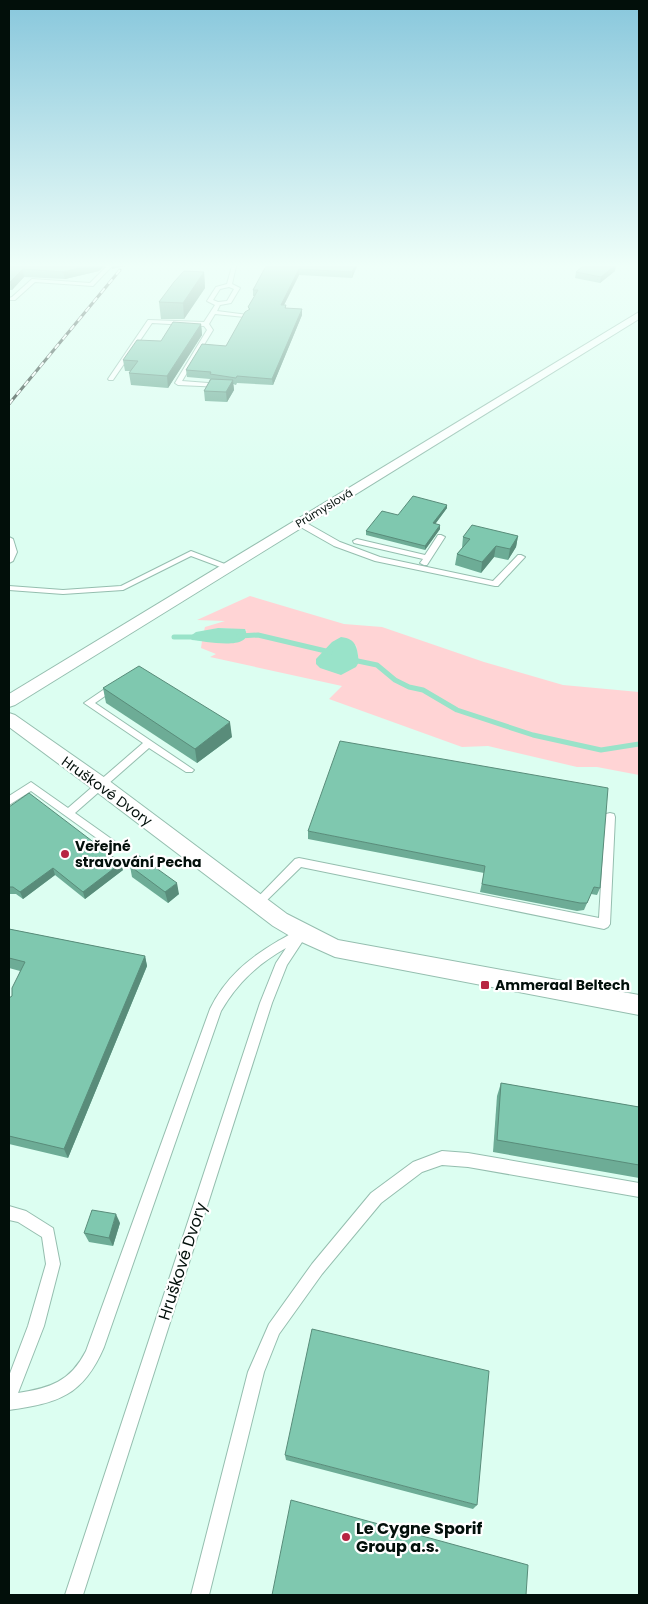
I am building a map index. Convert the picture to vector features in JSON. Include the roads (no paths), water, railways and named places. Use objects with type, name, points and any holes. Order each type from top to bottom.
[{"type":"street","name":"Průmyslová","points":[[9,701],[226,566],[598,341]]},
{"type":"street","name":"Hruškové Dvory","points":[[9,719],[101,785],[257,903],[302,933],[335,948],[639,1005]]},
{"type":"lane","points":[[111,379],[137,341]]},
{"type":"lane","points":[[203,341],[178,383],[232,387]]},
{"type":"lane","points":[[300,523],[337,544],[378,558],[495,584],[520,556]]},
{"type":"lane","points":[[420,568],[441,537]]},
{"type":"lane","points":[[9,539],[13,552],[9,560]]},
{"type":"lane","points":[[357,540],[426,558]]},
{"type":"lane","points":[[9,588],[63,592],[123,588],[191,553],[226,566]]},
{"type":"lane","points":[[122,680],[89,703],[188,770]]},
{"type":"lane","points":[[69,813],[149,743]]},
{"type":"lane","points":[[9,801],[31,786],[116,848]]},
{"type":"lane","points":[[257,903],[298,862],[604,924],[610,817]]},
{"type":"lane","points":[[9,1402],[40,1397],[66,1389],[83,1371],[96,1347],[216,1008],[227,988],[248,965],[302,933]]},
{"type":"lane","name":"Hruškové Dvory","points":[[74,1595],[266,1003],[282,963],[302,933]]},
{"type":"lane","points":[[200,1595],[256,1372],[274,1329],[317,1269],[376,1198],[418,1167],[442,1158],[468,1160],[639,1190]]},
{"type":"lane","points":[[9,1213],[21,1216],[48,1234],[53,1264],[36,1326],[9,1395]]},
{"type":"waterway","points":[[239,636],[258,635],[330,652]]},
{"type":"waterway","points":[[174,637],[195,637]]},
{"type":"waterway","points":[[353,660],[377,665],[395,680],[409,687],[423,690],[457,710],[533,735],[601,750],[639,744]]},
{"type":"railway","points":[[9,404],[61,341]]},
{"type":"place","name":"Veřejné stravování Pecha","points":[[65,854]]},
{"type":"place","name":"Ammeraal Beltech","points":[[485,985]]},
{"type":"place","name":"Le Cygne Sporif Group a.s.","points":[[346,1537]]}]
